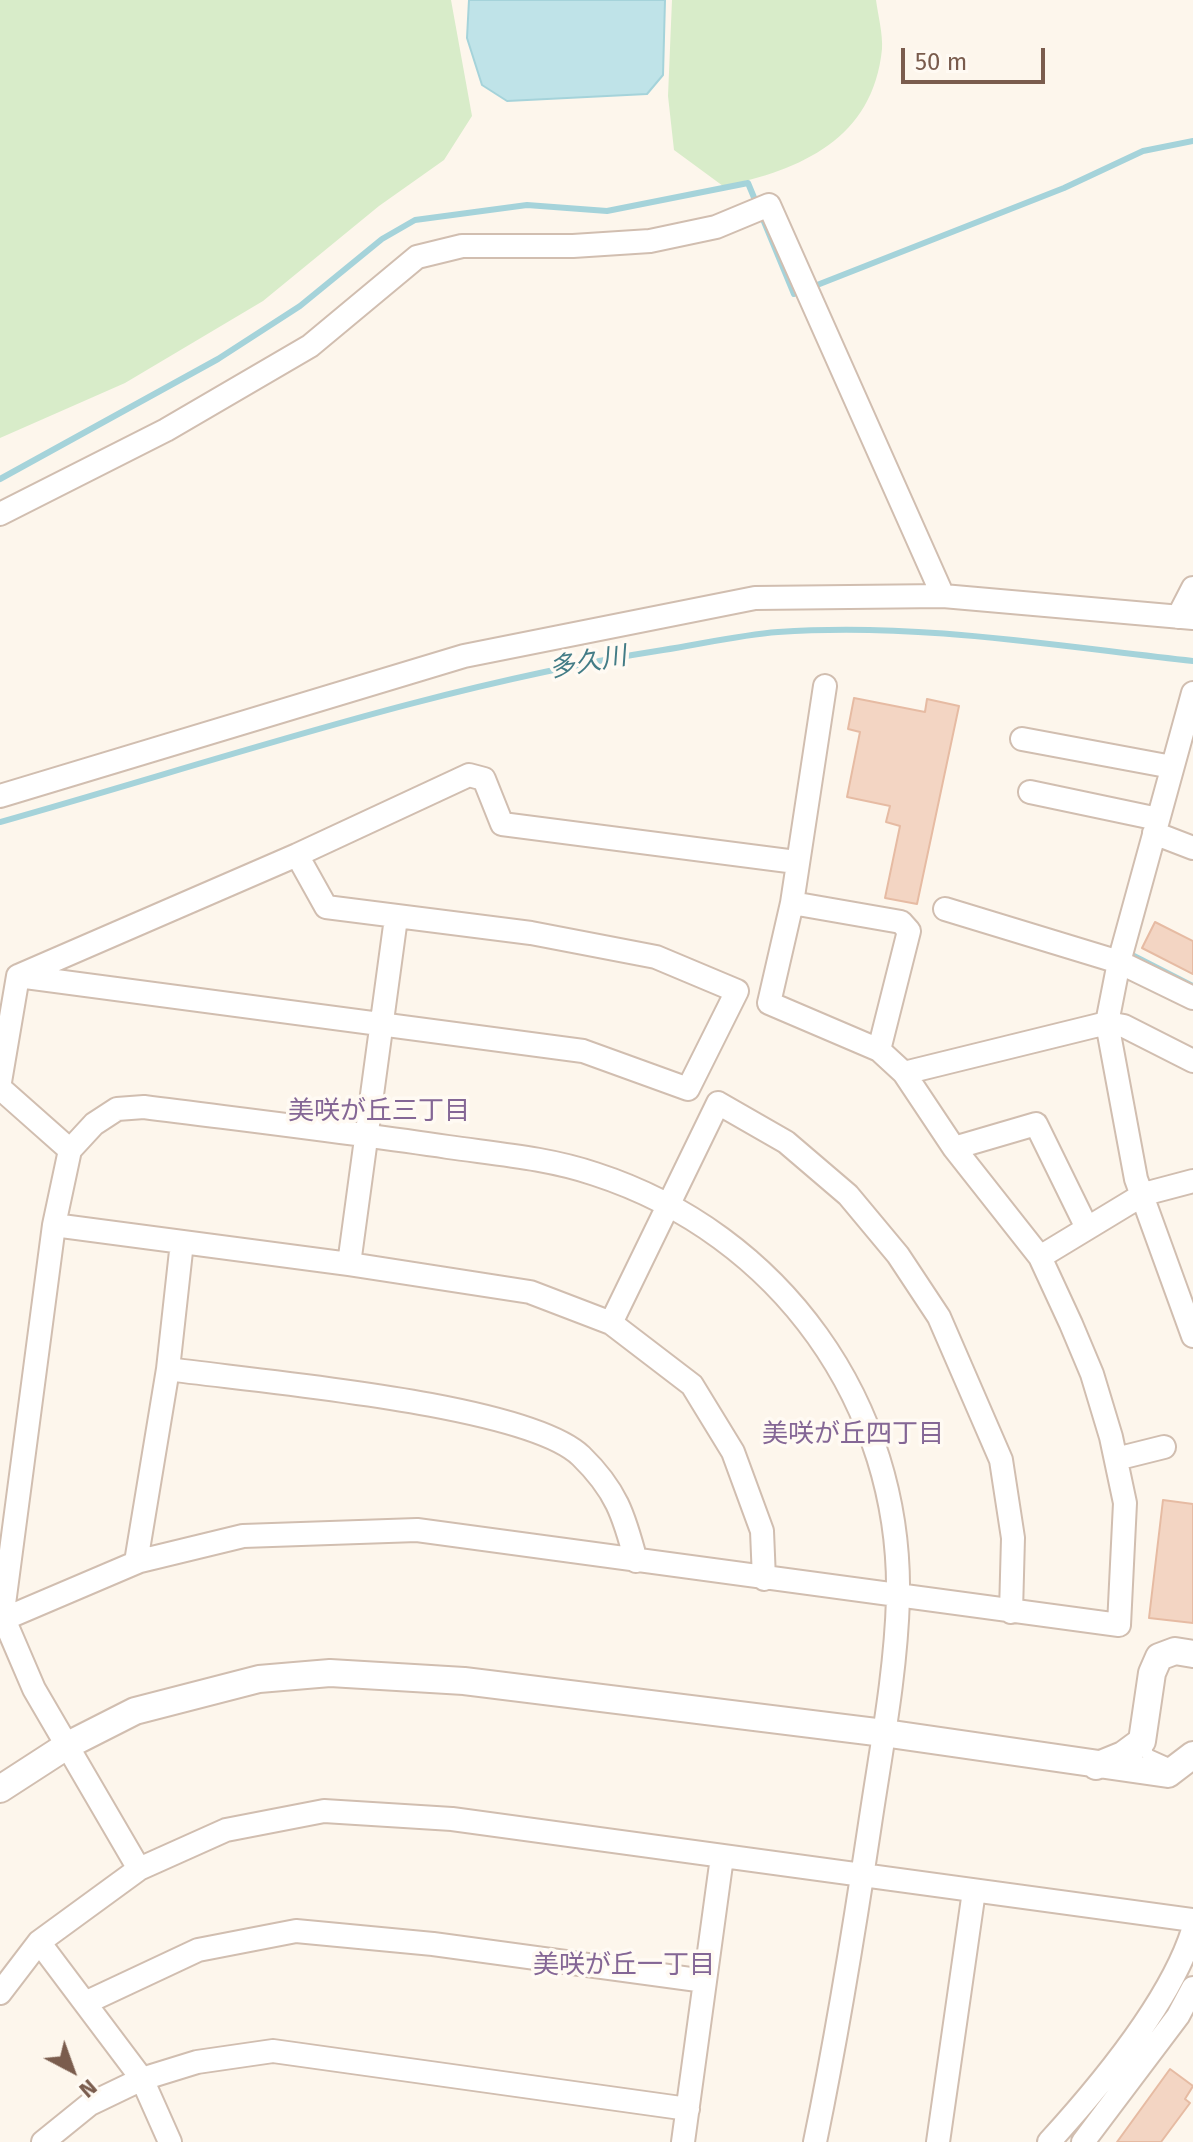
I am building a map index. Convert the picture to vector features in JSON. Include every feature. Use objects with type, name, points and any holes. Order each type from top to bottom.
[{"type":"street","points":[[0,514],[166,430],[310,346],[417,257],[462,246],[573,246],[650,241],[716,227],[760,209],[806,288],[943,596]]},
{"type":"street","points":[[0,796],[464,656],[755,598],[943,596],[1185,618],[1193,588]]},
{"type":"street","points":[[4,1619],[136,1562],[243,1536],[417,1530],[1119,1625],[1125,1503],[1116,1459],[1092,1374],[1040,1257],[954,1148],[904,1073],[879,1050],[769,1003],[792,903],[825,686]]},
{"type":"street","points":[[1193,693],[1181,759],[1156,826],[1119,962],[1107,1023],[1136,1179],[1144,1194],[1193,1336]]},
{"type":"street","points":[[1022,739],[1181,759]]},
{"type":"street","points":[[18,976],[297,855],[469,775],[484,779],[502,824],[796,862]]},
{"type":"street","points":[[1030,792],[1156,826],[1193,848]]},
{"type":"street","points":[[18,976],[583,1051],[688,1089],[737,991],[656,957],[531,933],[326,907],[297,855]]},
{"type":"street","points":[[792,903],[901,922],[909,931],[879,1050]]},
{"type":"street","points":[[945,909],[1119,962],[1193,998]]},
{"type":"street","points":[[349,1264],[396,918]]},
{"type":"street","points":[[18,976],[0,1085],[70,1150]]},
{"type":"street","points":[[904,1073],[1107,1023],[1124,1026],[1193,1061]]},
{"type":"street","points":[[611,1323],[718,1103],[786,1142],[848,1195],[898,1255],[939,1317],[1001,1460],[1013,1538],[1011,1612]]},
{"type":"street","points":[[139,1869],[34,1689],[4,1619],[54,1225],[70,1150],[94,1124],[117,1109],[144,1107],[367,1135],[549,1162],[597,1174],[667,1205],[703,1225],[750,1262],[798,1308],[836,1359],[880,1457],[891,1508],[898,1597],[884,1733],[846,1993],[815,2142]]},
{"type":"street","points":[[954,1148],[1036,1124],[1087,1228]]},
{"type":"street","points":[[1040,1257],[1144,1194],[1193,1181]]},
{"type":"street","points":[[54,1225],[349,1264],[530,1292],[611,1323],[692,1385],[733,1452],[762,1531],[764,1579]]},
{"type":"street","points":[[136,1562],[168,1369],[182,1242]]},
{"type":"street","points":[[168,1369],[432,1405],[538,1430],[580,1454],[621,1506],[636,1561]]},
{"type":"street","points":[[1116,1459],[1164,1447]]},
{"type":"street","points":[[1096,1766],[1123,1755],[1142,1741],[1152,1673],[1159,1657],[1175,1651],[1193,1654]]},
{"type":"street","points":[[0,1789],[68,1745],[135,1711],[259,1679],[330,1673],[464,1681],[884,1733],[1168,1774],[1189,1760]]},
{"type":"street","points":[[0,1993],[39,1942],[139,1869],[226,1830],[324,1811],[452,1819],[1193,1920]]},
{"type":"street","points":[[683,2142],[722,1857]]},
{"type":"street","points":[[938,2142],[974,1891]]},
{"type":"street","points":[[1049,2142],[1094,2093],[1165,1990],[1182,1964],[1193,1930]]},
{"type":"street","points":[[85,2003],[198,1950],[296,1931],[433,1944],[705,1981]]},
{"type":"street","points":[[39,1942],[142,2079],[170,2142]]},
{"type":"street","points":[[1083,2142],[1178,2016],[1193,1988]]},
{"type":"street","points":[[43,2142],[90,2104],[142,2079],[197,2062],[273,2051],[688,2109]]},
{"type":"lane","points":[[1142,1741],[1148,1755],[1162,1764],[1189,1760]]},
{"type":"green space","points":[[0,0],[451,0],[472,116],[444,160],[379,206],[263,301],[125,383],[0,438]]},
{"type":"green space","points":[[672,0],[876,0],[882,49],[876,80],[864,106],[848,128],[805,159],[752,179],[723,186],[674,150],[668,96]]},
{"type":"water","points":[[469,0],[665,0],[663,75],[647,94],[507,101],[482,85],[467,38]]},
{"type":"building","points":[[854,698],[925,712],[927,699],[959,706],[917,904],[885,898],[900,826],[886,822],[890,806],[847,797],[860,732],[848,729]]},
{"type":"building","points":[[1155,922],[1193,941],[1193,974],[1142,948]]},
{"type":"building","points":[[1163,1500],[1193,1504],[1193,1623],[1149,1618]]},
{"type":"building","points":[[1170,2069],[1193,2086],[1185,2099],[1190,2103],[1161,2142],[1117,2142]]},
{"type":"waterway","points":[[812,287],[1064,188],[1143,151],[1193,141]]},
{"type":"waterway","points":[[0,479],[218,359],[300,306],[382,239],[415,220],[527,205],[607,211],[748,183],[794,294],[802,291]]},
{"type":"waterway","name":"多久川","points":[[0,822],[412,703],[579,665],[749,635],[830,630],[934,633],[1193,661]]},
{"type":"waterway","points":[[1132,955],[1193,986]]},
{"type":"district","name":"美咲が丘三丁目","points":[[379,1112]]},
{"type":"district","name":"美咲が丘四丁目","points":[[853,1435]]},
{"type":"district","name":"美咲が丘一丁目","points":[[624,1966]]}]
